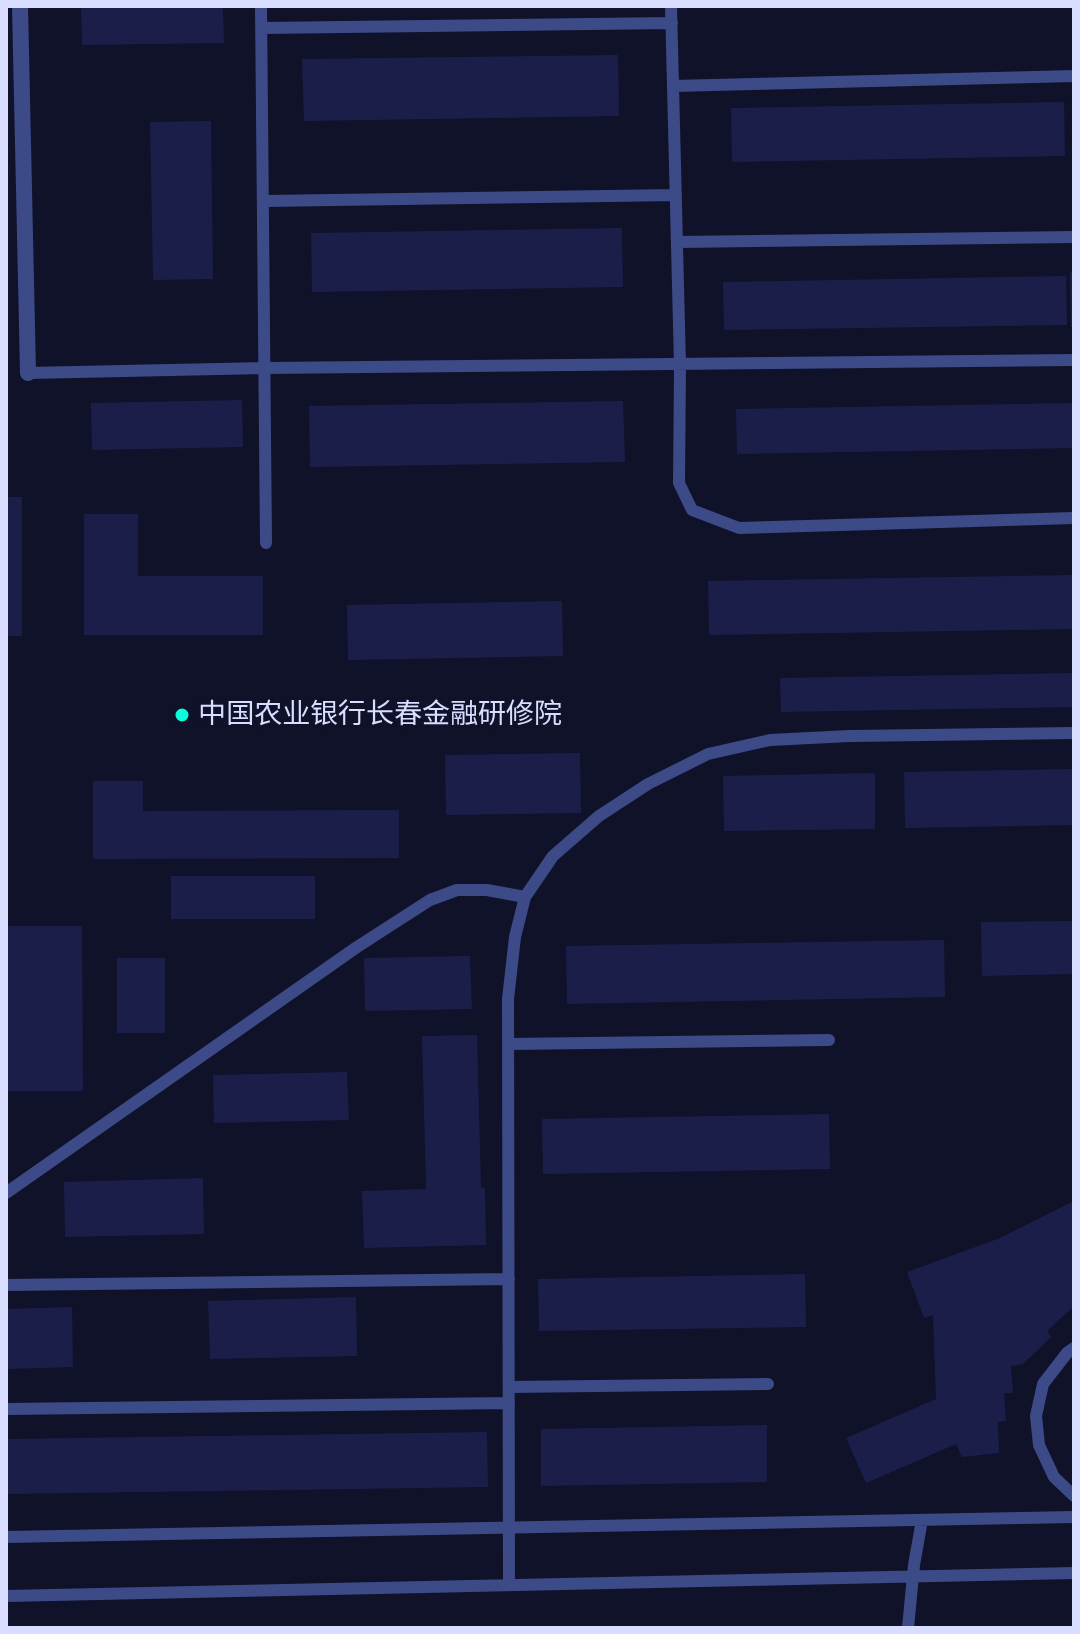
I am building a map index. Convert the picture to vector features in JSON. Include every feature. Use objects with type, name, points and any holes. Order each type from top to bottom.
[{"type":"street","points":[[20,6],[28,373]]},
{"type":"lane","points":[[261,6],[266,543]]},
{"type":"lane","points":[[671,6],[680,365],[679,483],[692,510],[739,528],[1074,518]]},
{"type":"lane","points":[[261,28],[672,23]]},
{"type":"lane","points":[[673,86],[1074,76]]},
{"type":"lane","points":[[264,201],[676,195]]},
{"type":"lane","points":[[677,242],[1074,237]]},
{"type":"lane","points":[[28,373],[1074,360]]},
{"type":"lane","points":[[509,1585],[508,999],[513,952],[525,897],[553,856],[599,816],[648,784],[708,754],[770,740],[1074,733]]},
{"type":"lane","points":[[6,1193],[357,947],[430,900],[457,890],[487,890],[525,897]]},
{"type":"lane","points":[[508,1044],[829,1040]]},
{"type":"lane","points":[[6,1285],[509,1279]]},
{"type":"lane","points":[[1074,1348],[1043,1384],[1036,1416],[1039,1445],[1054,1477],[1074,1496]]},
{"type":"lane","points":[[509,1387],[768,1384]]},
{"type":"lane","points":[[6,1409],[509,1403]]},
{"type":"lane","points":[[6,1537],[1074,1517]]},
{"type":"lane","points":[[908,1628],[922,1520]]},
{"type":"lane","points":[[6,1596],[1074,1573]]},
{"type":"building","points":[[81,6],[223,6],[224,43],[82,45]]},
{"type":"building","points":[[618,55],[619,116],[304,121],[302,59]]},
{"type":"building","points":[[1064,102],[1065,156],[732,162],[731,108]]},
{"type":"building","points":[[211,121],[213,279],[153,280],[150,122]]},
{"type":"building","points":[[622,228],[623,287],[312,292],[311,233]]},
{"type":"building","points":[[1070,272],[1074,272],[1074,327],[1071,327]]},
{"type":"building","points":[[1066,276],[1067,325],[724,330],[723,282]]},
{"type":"building","points":[[242,400],[243,447],[92,450],[91,403]]},
{"type":"building","points":[[623,401],[625,462],[310,467],[309,406]]},
{"type":"building","points":[[1074,403],[1074,448],[737,454],[736,409]]},
{"type":"building","points":[[6,497],[22,497],[22,636],[6,636]]},
{"type":"building","points":[[84,514],[138,514],[138,576],[263,576],[263,635],[84,635]]},
{"type":"building","points":[[1074,575],[1074,629],[709,635],[708,581]]},
{"type":"building","points":[[562,601],[563,656],[348,660],[347,605]]},
{"type":"building","points":[[1074,673],[1074,707],[781,712],[780,678]]},
{"type":"building","points":[[580,753],[581,813],[446,815],[445,755]]},
{"type":"building","points":[[1074,769],[1074,825],[905,828],[904,772]]},
{"type":"building","points":[[875,773],[875,829],[724,831],[723,776]]},
{"type":"building","points":[[93,781],[143,781],[143,811],[399,810],[399,858],[93,859]]},
{"type":"building","points":[[171,876],[315,876],[315,919],[171,919]]},
{"type":"building","points":[[1074,921],[1074,974],[982,976],[981,922]]},
{"type":"building","points":[[6,926],[82,926],[83,1091],[6,1091]]},
{"type":"building","points":[[944,940],[945,997],[567,1004],[566,946]]},
{"type":"building","points":[[470,956],[472,1009],[365,1011],[364,958]]},
{"type":"building","points":[[117,958],[165,958],[165,1033],[117,1033]]},
{"type":"building","points":[[477,1035],[481,1188],[485,1188],[486,1245],[364,1248],[362,1191],[426,1189],[422,1036]]},
{"type":"building","points":[[347,1072],[349,1120],[214,1123],[213,1075]]},
{"type":"building","points":[[829,1114],[830,1169],[543,1174],[542,1119]]},
{"type":"building","points":[[203,1178],[204,1234],[65,1237],[64,1182]]},
{"type":"building","points":[[1074,1201],[1074,1306],[1047,1331],[1051,1337],[1023,1364],[1011,1366],[1013,1393],[1004,1393],[1006,1421],[998,1422],[999,1453],[962,1457],[956,1444],[866,1483],[846,1438],[936,1399],[933,1315],[924,1318],[907,1272],[1000,1238]]},
{"type":"building","points":[[805,1274],[806,1327],[539,1331],[538,1279]]},
{"type":"building","points":[[356,1297],[357,1356],[210,1359],[208,1301]]},
{"type":"building","points":[[72,1307],[73,1367],[6,1369],[6,1309]]},
{"type":"building","points":[[767,1425],[767,1482],[541,1486],[541,1429]]},
{"type":"building","points":[[487,1432],[488,1487],[6,1494],[6,1439]]},
{"type":"place","name":"中国农业银行长春金融研修院","points":[[182,715]]}]
